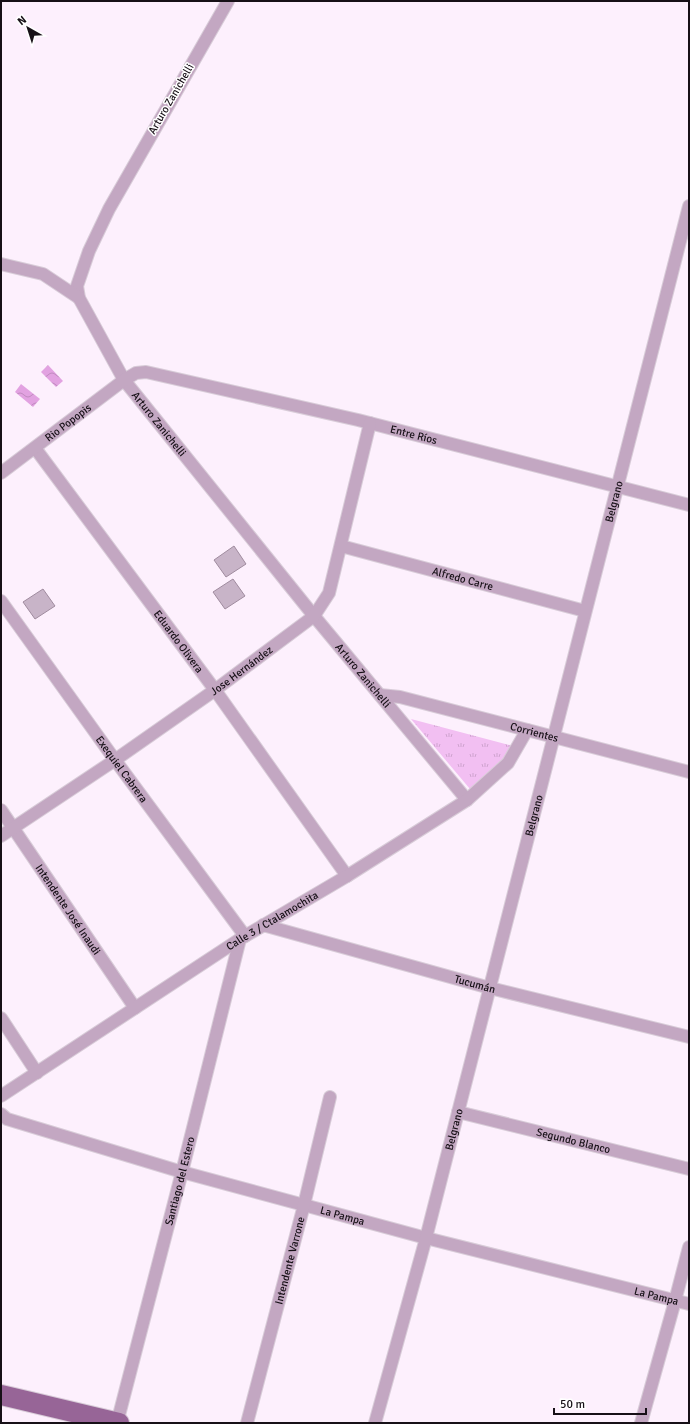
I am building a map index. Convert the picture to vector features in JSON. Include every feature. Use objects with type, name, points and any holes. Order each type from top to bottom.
[{"type":"main road","points":[[1,1395],[118,1423]]},
{"type":"street","name":"Arturo Zanichelli","points":[[228,1],[109,209],[89,251],[77,286],[79,298],[124,380],[314,616],[467,800]]},
{"type":"street","name":"Belgrano","points":[[374,1423],[426,1238],[616,486],[685,241],[689,206]]},
{"type":"street","points":[[1,264],[43,274],[79,298]]},
{"type":"street","name":"Entre Ríos","points":[[136,373],[146,372],[370,423],[689,505]]},
{"type":"street","name":"Rio Popopis","points":[[1,473],[124,380],[136,373]]},
{"type":"street","name":"Jose Hernández","points":[[1,836],[116,760],[215,690],[314,616],[329,593],[370,423]]},
{"type":"street","name":"Eduardo Olivera","points":[[35,448],[215,690],[347,876]]},
{"type":"street","name":"Alfredo Carre","points":[[341,546],[585,611]]},
{"type":"street","name":"Exequiel Cabrera","points":[[1,601],[242,938]]},
{"type":"street","name":"Corrientes","points":[[380,695],[400,697],[689,772]]},
{"type":"street","name":"Calle 3 / Ctalamochita","points":[[1,1096],[242,938],[347,876],[467,800],[508,763],[527,730]]},
{"type":"street","name":"Intendente José Inaudi","points":[[1,810],[135,1008]]},
{"type":"street","name":"Tucumán","points":[[263,925],[490,988],[689,1037]]},
{"type":"street","name":"Santiago del Estero","points":[[118,1423],[242,938]]},
{"type":"street","points":[[1,1018],[36,1073]]},
{"type":"street","name":"Intendente Varrone","points":[[247,1423],[304,1205],[330,1098]]},
{"type":"street","name":"Segundo Blanco","points":[[458,1112],[689,1170]]},
{"type":"street","name":"La Pampa","points":[[1,1114],[7,1119],[182,1172],[426,1238],[689,1304]]},
{"type":"street","points":[[641,1423],[676,1301],[689,1247]]},
{"type":"green space","points":[[411,719],[517,747],[470,789]]},
{"type":"water","points":[[48,365],[63,381],[56,387],[41,372]]},
{"type":"water","points":[[21,384],[40,399],[33,407],[15,392]]},
{"type":"building","points":[[234,546],[246,564],[226,577],[214,560]]},
{"type":"building","points":[[233,579],[245,596],[225,609],[213,592]]},
{"type":"building","points":[[43,589],[55,606],[35,619],[23,602]]}]
